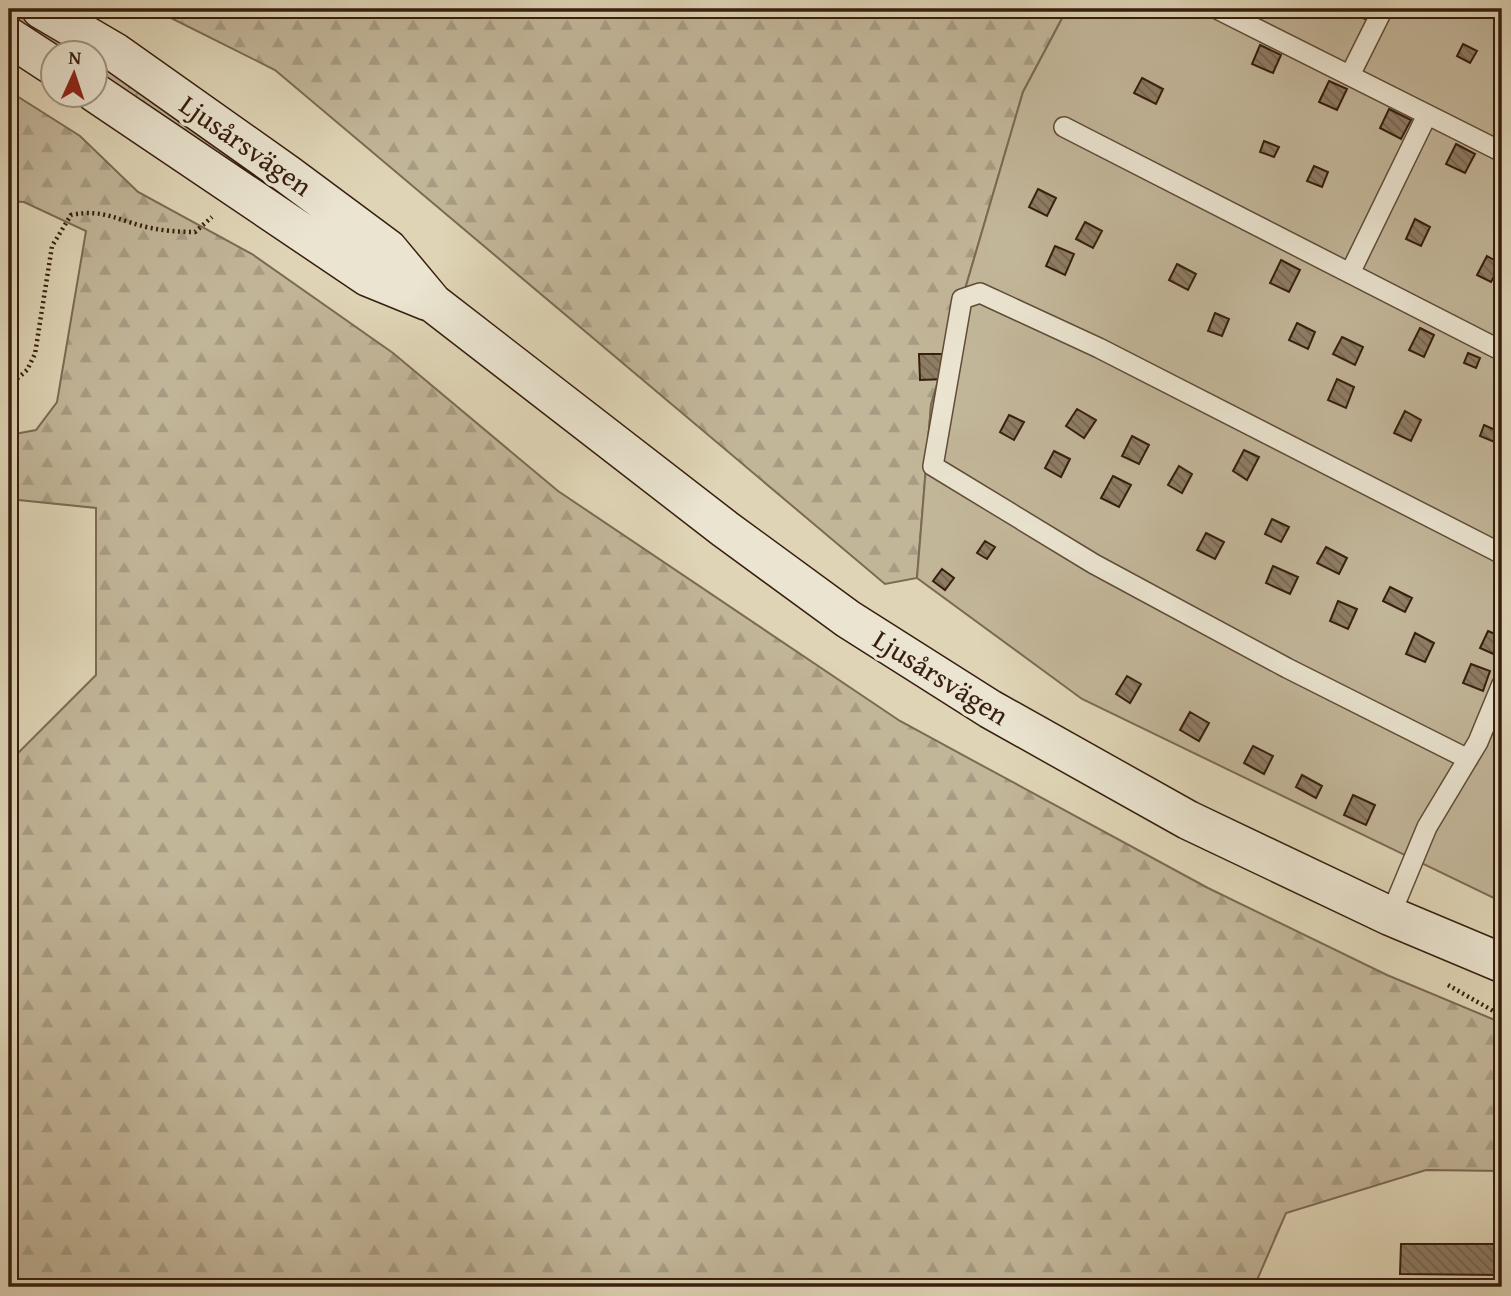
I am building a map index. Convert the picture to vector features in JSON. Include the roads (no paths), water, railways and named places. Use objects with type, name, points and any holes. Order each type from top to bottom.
[{"type":"main road","name":"Ljusårsvägen","points":[[41,9],[116,53],[388,249],[433,303],[826,602],[990,709],[1188,820],[1390,916],[1502,963]]},
{"type":"main road","points":[[9,37],[38,56]]},
{"type":"main road","name":"Ljusårsvägen","points":[[108,101],[368,277],[433,303]]},
{"type":"lane","points":[[1217,9],[1502,152]]},
{"type":"lane","points":[[1350,75],[1383,9]]},
{"type":"lane","points":[[1350,273],[1427,115]]},
{"type":"lane","points":[[1064,127],[1502,351]]},
{"type":"lane","points":[[1468,758],[1287,668],[1094,564],[933,466],[962,299],[981,293],[1099,348],[1502,554]]},
{"type":"lane","points":[[1390,916],[1427,827],[1468,758],[1502,684]]}]
